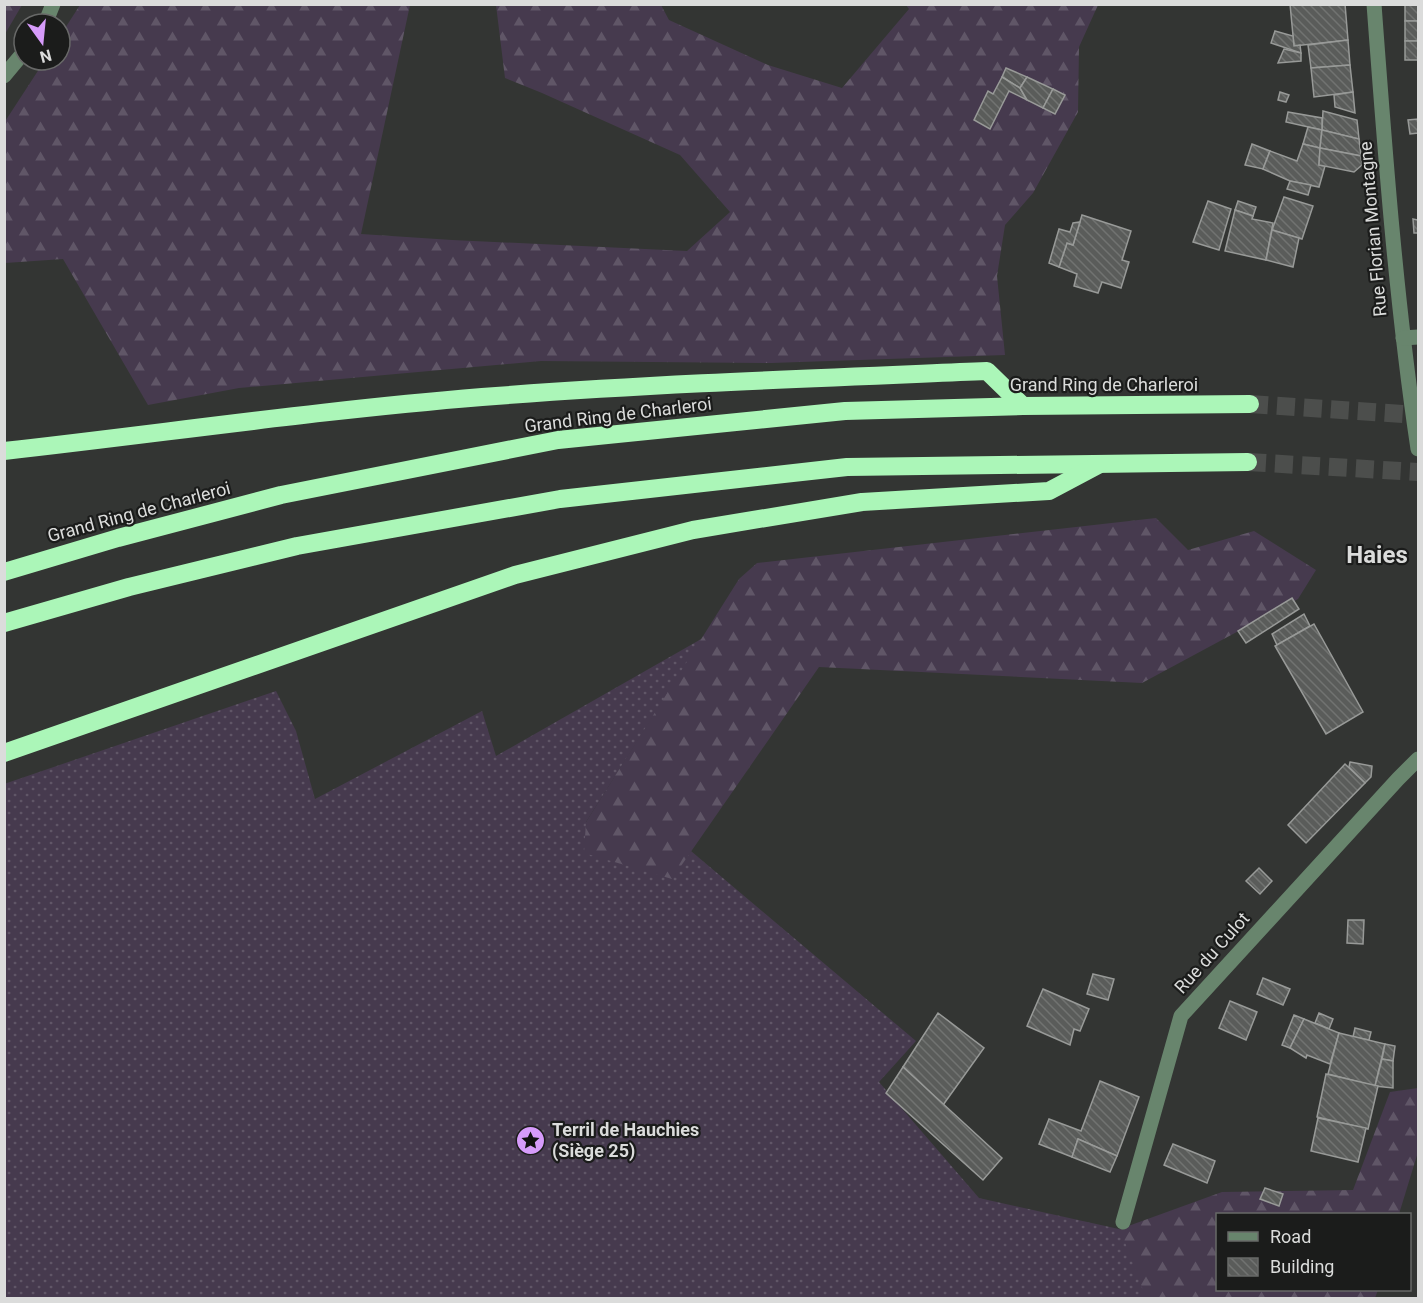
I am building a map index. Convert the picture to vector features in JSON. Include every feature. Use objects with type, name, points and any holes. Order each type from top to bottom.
[{"type":"highway","points":[[4,451],[254,420],[482,397],[773,380],[987,371],[1023,406]]},
{"type":"highway","name":"Grand Ring de Charleroi","points":[[4,572],[118,537],[281,495],[558,440],[845,411],[1023,406],[1250,405]]},
{"type":"highway","points":[[4,623],[129,587],[297,546],[560,499],[847,467],[1248,462]]},
{"type":"highway","points":[[4,753],[515,575],[693,530],[862,502],[1049,491],[1103,463]]},
{"type":"street","name":"Rue Florian Montagne","points":[[1374,4],[1381,107],[1411,338],[1419,449]]},
{"type":"street","name":"Rue du Culot","points":[[1123,1222],[1181,1016],[1419,759]]},
{"type":"green space","points":[[4,5],[22,5],[18,12],[12,12],[12,22],[5,34]]},
{"type":"green space","points":[[80,5],[410,5],[361,234],[687,251],[730,212],[680,155],[505,78],[496,5],[661,5],[669,20],[768,65],[842,88],[909,9],[906,5],[1098,5],[1079,47],[1078,112],[1033,193],[1005,225],[997,276],[1005,355],[771,363],[541,361],[239,388],[148,405],[63,259],[5,263],[4,123],[37,72],[72,72],[72,17]]},
{"type":"green space","points":[[1156,518],[1188,550],[1254,531],[1316,570],[1298,599],[1142,683],[819,667],[672,879],[584,853],[586,822],[739,579],[757,563]]},
{"type":"green space","points":[[703,638],[586,822],[672,878],[691,851],[916,1041],[879,1082],[979,1198],[1128,1231],[1151,1298],[5,1298],[4,784],[276,691],[296,731],[315,799],[482,711],[496,756]]},
{"type":"green space","points":[[1418,1088],[1418,1152],[1399,1213],[1216,1213],[1216,1291],[1378,1291],[1375,1298],[1146,1298],[1120,1229],[1222,1192],[1353,1190],[1390,1092]]},
{"type":"building","points":[[1290,4],[1345,4],[1348,40],[1294,46]]},
{"type":"building","points":[[1405,4],[1418,4],[1418,21],[1405,21]]},
{"type":"building","points":[[1405,21],[1418,21],[1418,41],[1405,41]]},
{"type":"building","points":[[1275,31],[1293,36],[1294,46],[1300,45],[1301,53],[1271,43]]},
{"type":"building","points":[[1348,40],[1350,65],[1311,68],[1308,45]]},
{"type":"building","points":[[1405,41],[1418,41],[1418,60],[1405,60]]},
{"type":"building","points":[[1284,49],[1301,53],[1301,61],[1278,63]]},
{"type":"building","points":[[1350,65],[1353,92],[1314,97],[1311,68]]},
{"type":"building","points":[[1006,68],[1027,77],[1020,88],[1002,77]]},
{"type":"building","points":[[1002,77],[1020,88],[1027,100],[1009,91],[990,129],[974,120],[988,91],[993,94]]},
{"type":"building","points":[[1027,77],[1053,89],[1043,108],[1027,100],[1020,88]]},
{"type":"building","points":[[1053,89],[1065,95],[1055,114],[1043,108]]},
{"type":"building","points":[[1280,92],[1289,95],[1286,102],[1278,100]]},
{"type":"building","points":[[1353,92],[1355,113],[1335,107],[1334,95]]},
{"type":"building","points":[[1323,111],[1357,120],[1359,139],[1322,130]]},
{"type":"building","points":[[1288,112],[1322,118],[1322,130],[1286,122]]},
{"type":"building","points":[[1418,119],[1418,133],[1410,134],[1408,120]]},
{"type":"building","points":[[1308,127],[1322,130],[1320,148],[1303,144]]},
{"type":"building","points":[[1322,130],[1359,139],[1361,156],[1320,148]]},
{"type":"building","points":[[1252,144],[1270,151],[1263,169],[1245,165]]},
{"type":"building","points":[[1303,144],[1320,148],[1319,165],[1325,166],[1319,187],[1290,181],[1263,169],[1270,151],[1297,161]]},
{"type":"building","points":[[1320,148],[1361,156],[1362,165],[1354,172],[1319,165]]},
{"type":"building","points":[[1290,181],[1311,185],[1308,195],[1287,189]]},
{"type":"building","points":[[1284,197],[1313,206],[1302,239],[1272,230]]},
{"type":"building","points":[[1208,201],[1231,209],[1219,250],[1193,242]]},
{"type":"building","points":[[1238,201],[1256,207],[1253,216],[1235,210]]},
{"type":"building","points":[[1235,210],[1253,216],[1252,219],[1273,223],[1266,260],[1225,251]]},
{"type":"building","points":[[1082,215],[1131,231],[1122,260],[1129,262],[1121,288],[1102,282],[1098,293],[1074,286],[1077,274],[1059,267],[1067,243],[1073,245]]},
{"type":"building","points":[[1413,219],[1418,220],[1418,233],[1414,233]]},
{"type":"building","points":[[1080,222],[1073,245],[1067,243],[1059,267],[1049,263],[1059,229],[1070,232],[1073,223]]},
{"type":"building","points":[[1272,230],[1299,238],[1293,267],[1266,260]]},
{"type":"building","points":[[1292,598],[1299,609],[1246,643],[1238,631]]},
{"type":"building","points":[[1304,614],[1310,626],[1277,645],[1272,634]]},
{"type":"building","points":[[1314,624],[1363,712],[1326,734],[1275,646]]},
{"type":"building","points":[[1350,762],[1372,766],[1371,777],[1365,783],[1349,767]]},
{"type":"building","points":[[1345,764],[1365,783],[1306,843],[1288,825]]},
{"type":"building","points":[[1259,868],[1272,881],[1260,894],[1246,881]]},
{"type":"building","points":[[1348,920],[1364,920],[1363,944],[1347,943]]},
{"type":"building","points":[[1093,974],[1114,979],[1108,1000],[1087,994]]},
{"type":"building","points":[[1263,978],[1290,989],[1283,1005],[1257,994]]},
{"type":"building","points":[[1043,989],[1089,1009],[1080,1031],[1074,1029],[1070,1045],[1027,1026]]},
{"type":"building","points":[[1230,1001],[1257,1012],[1246,1040],[1219,1028]]},
{"type":"building","points":[[938,1013],[984,1048],[943,1105],[903,1067]]},
{"type":"building","points":[[1319,1013],[1333,1019],[1329,1029],[1315,1023]]},
{"type":"building","points":[[1294,1015],[1304,1019],[1290,1048],[1282,1045]]},
{"type":"building","points":[[1304,1019],[1339,1033],[1330,1064],[1307,1055],[1306,1058],[1290,1048]]},
{"type":"building","points":[[1355,1028],[1371,1032],[1369,1040],[1353,1037]]},
{"type":"building","points":[[1339,1033],[1385,1044],[1375,1086],[1328,1074]]},
{"type":"building","points":[[1385,1044],[1395,1046],[1393,1061],[1382,1059]]},
{"type":"building","points":[[1382,1059],[1393,1061],[1393,1088],[1375,1086]]},
{"type":"building","points":[[903,1067],[1002,1158],[983,1180],[886,1093]]},
{"type":"building","points":[[1326,1074],[1378,1086],[1368,1129],[1317,1117]]},
{"type":"building","points":[[1100,1081],[1139,1097],[1117,1156],[1078,1139],[1072,1157],[1039,1144],[1049,1119],[1081,1131]]},
{"type":"building","points":[[1318,1118],[1366,1128],[1358,1162],[1311,1151]]},
{"type":"building","points":[[1078,1139],[1117,1156],[1110,1172],[1072,1157]]},
{"type":"building","points":[[1173,1144],[1215,1161],[1207,1183],[1164,1165]]},
{"type":"building","points":[[1265,1188],[1283,1194],[1279,1206],[1260,1199]]},
{"type":"tunnel","points":[[1250,404],[1418,415]]},
{"type":"tunnel","points":[[1248,462],[1418,472]]},
{"type":"place","name":"Terril de Hauchies (Siège 25)","points":[[531,1140]]},
{"type":"district","name":"Haies","points":[[1377,555]]}]
